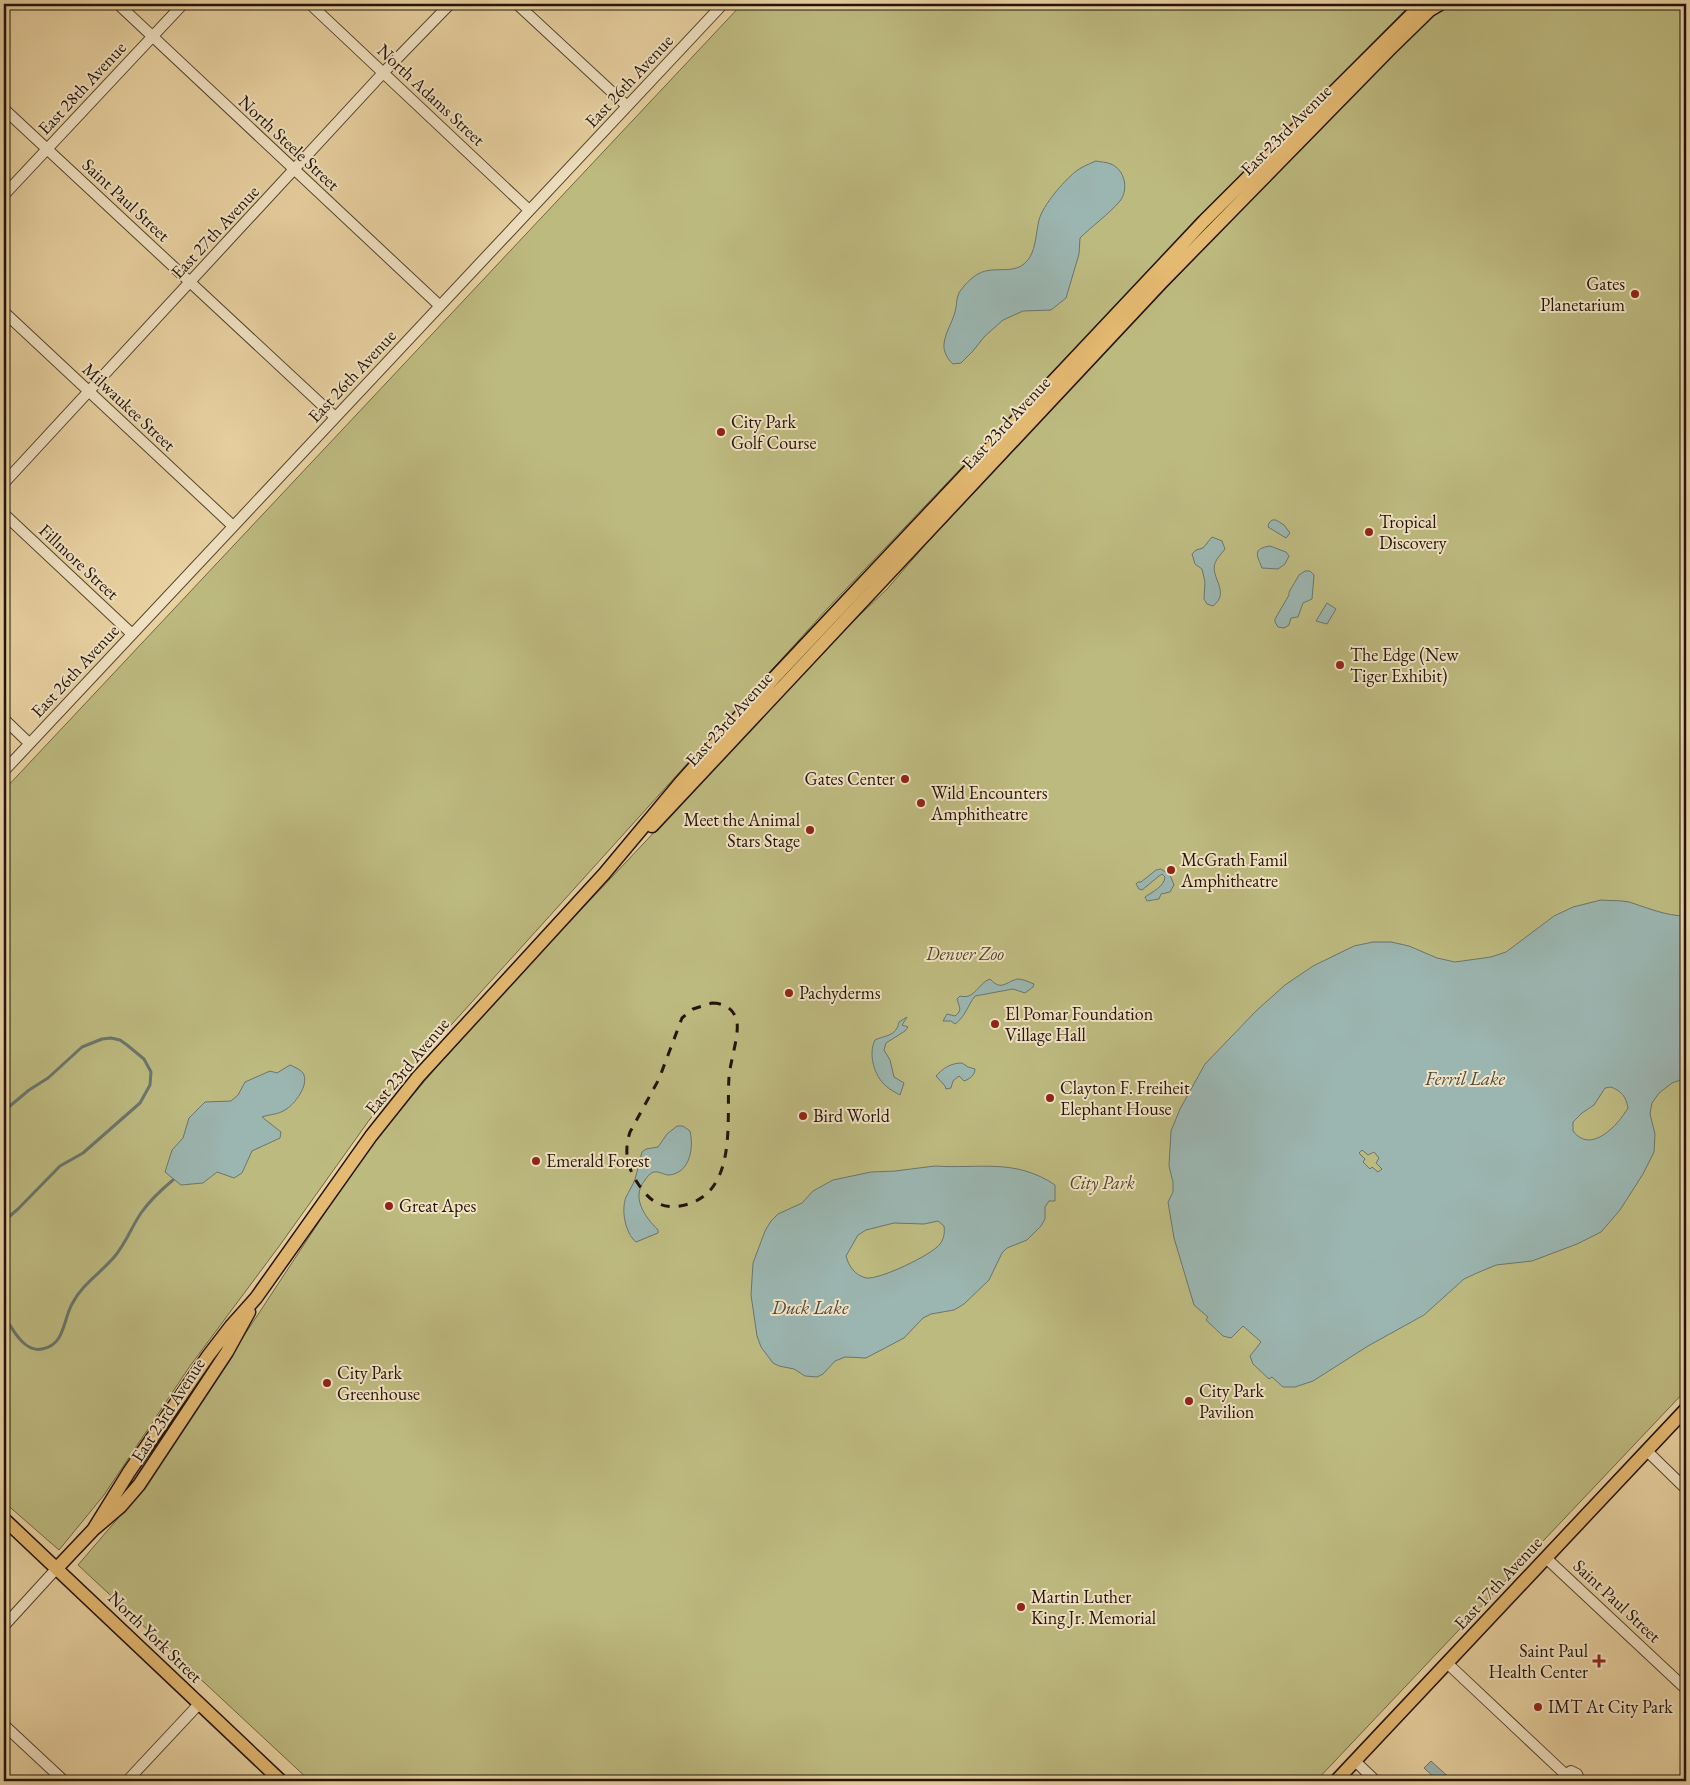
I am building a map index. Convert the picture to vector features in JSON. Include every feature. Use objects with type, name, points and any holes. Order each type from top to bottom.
[{"type":"main road","name":"East 23rd Avenue","points":[[604,874],[680,783],[780,672],[1204,221],[1422,4]]},
{"type":"main road","name":"East 23rd Avenue","points":[[57,1568],[93,1530],[129,1472],[208,1356],[256,1298],[350,1164],[403,1095],[456,1035],[604,874],[691,787],[802,665],[896,567],[1058,392],[1281,159],[1430,10],[1440,4]]},
{"type":"main road","points":[[1281,159],[1283,149],[1324,100]]},
{"type":"main road","name":"East 17th Avenue","points":[[1336,1781],[1686,1409]]},
{"type":"main road","name":"North York Street","points":[[4,1519],[281,1781]]},
{"type":"street","name":"North Steele Street","points":[[118,4],[440,306]]},
{"type":"street","name":"East 28th Avenue","points":[[4,195],[183,4]]},
{"type":"street","name":"North Adams Street","points":[[310,4],[530,210]]},
{"type":"street","name":"East 27th Avenue","points":[[4,483],[383,73],[450,4]]},
{"type":"street","points":[[517,4],[627,106]]},
{"type":"street","name":"East 26th Avenue","points":[[4,771],[723,4]]},
{"type":"street","name":"Saint Paul Street","points":[[4,108],[335,418]]},
{"type":"street","name":"Milwaukee Street","points":[[4,312],[233,526]]},
{"type":"street","name":"Fillmore Street","points":[[4,514],[132,634]]},
{"type":"street","points":[[4,719],[29,743]]},
{"type":"street","points":[[1647,1451],[1686,1488]]},
{"type":"street","name":"Saint Paul Street","points":[[1546,1558],[1686,1689]]},
{"type":"street","name":"East 23rd Avenue","points":[[4,1626],[57,1568]]},
{"type":"street","points":[[1448,1663],[1564,1778],[1571,1771],[1579,1776],[1580,1781]]},
{"type":"street","points":[[127,1781],[199,1704]]},
{"type":"street","points":[[4,1724],[64,1781]]},
{"type":"street","points":[[1355,1761],[1376,1781]]},
{"type":"green space","name":"City Park Golf Course","points":[[742,4],[1411,4],[1183,235],[826,610],[415,1065],[370,1119],[190,1366],[104,1495],[59,1550],[4,1502],[4,790]]},
{"type":"green space","name":"City Park","points":[[1448,4],[1686,4],[1686,1390],[1316,1781],[310,1781],[78,1565],[143,1489],[336,1196],[384,1129],[434,1070],[527,967],[694,790],[789,683],[887,589],[925,545],[1181,271],[1428,19]]},
{"type":"water","points":[[1096,161],[1111,164],[1120,171],[1125,186],[1123,196],[1116,206],[1080,238],[1079,254],[1066,298],[1051,310],[1023,311],[1003,320],[984,337],[961,363],[953,364],[946,355],[944,344],[961,290],[970,280],[985,271],[1012,269],[1025,263],[1032,253],[1039,220],[1049,201],[1075,172]]},
{"type":"water","points":[[1272,520],[1276,520],[1284,525],[1290,533],[1286,538],[1268,527]]},
{"type":"water","points":[[1212,537],[1222,541],[1225,549],[1215,563],[1214,569],[1220,595],[1218,601],[1213,606],[1207,604],[1204,599],[1205,582],[1202,569],[1195,564],[1192,554],[1196,550],[1203,548]]},
{"type":"water","points":[[1270,546],[1286,552],[1289,556],[1285,564],[1278,569],[1262,568],[1259,560],[1258,551]]},
{"type":"water","points":[[1305,571],[1310,571],[1314,575],[1312,599],[1303,603],[1298,617],[1291,618],[1289,625],[1284,628],[1278,627],[1275,619],[1299,575]]},
{"type":"water","points":[[1327,603],[1336,609],[1327,624],[1316,621]]},
{"type":"water","points":[[1161,869],[1170,875],[1174,885],[1170,892],[1161,894],[1159,899],[1147,901],[1145,897],[1160,886],[1165,877],[1162,874],[1142,890],[1136,884],[1156,870]]},
{"type":"water","name":"Ferril Lake","points":[[1601,900],[1622,901],[1664,913],[1686,916],[1686,1078],[1672,1083],[1659,1093],[1652,1103],[1650,1114],[1655,1134],[1654,1152],[1643,1174],[1620,1210],[1601,1232],[1577,1244],[1532,1261],[1496,1265],[1464,1279],[1424,1315],[1368,1346],[1313,1381],[1295,1387],[1283,1387],[1272,1377],[1269,1379],[1253,1364],[1250,1356],[1261,1342],[1243,1326],[1231,1338],[1223,1336],[1206,1320],[1208,1317],[1194,1305],[1174,1238],[1168,1202],[1173,1192],[1173,1182],[1169,1166],[1171,1131],[1180,1109],[1205,1064],[1256,1011],[1285,985],[1313,966],[1354,946],[1373,942],[1391,942],[1409,946],[1437,958],[1455,962],[1491,957],[1506,952],[1554,916],[1573,907]],"holes":[[[1611,1087],[1618,1090],[1626,1100],[1628,1108],[1624,1115],[1604,1135],[1596,1139],[1580,1138],[1573,1131],[1573,1122],[1594,1105],[1605,1088]],[[1362,1150],[1368,1155],[1374,1152],[1379,1158],[1376,1163],[1382,1169],[1378,1172],[1372,1167],[1370,1169],[1363,1162],[1365,1159],[1359,1153]]]},
{"type":"water","points":[[990,979],[998,985],[1004,985],[1018,979],[1034,984],[1025,993],[1013,989],[975,996],[964,1014],[955,1024],[951,1021],[943,1021],[947,1014],[955,1016],[959,1012],[960,1008],[957,999],[960,996],[969,996]]},
{"type":"water","points":[[907,1017],[902,1025],[908,1027],[886,1043],[884,1050],[890,1060],[894,1077],[904,1083],[900,1095],[878,1077],[873,1064],[872,1052],[875,1040],[893,1033],[898,1027],[899,1022]]},
{"type":"water","points":[[962,1063],[975,1069],[973,1075],[964,1081],[959,1076],[953,1081],[951,1088],[946,1089],[936,1076],[948,1066]]},
{"type":"water","points":[[290,1065],[303,1073],[305,1078],[303,1089],[285,1110],[262,1117],[281,1132],[280,1138],[252,1151],[242,1173],[234,1178],[217,1172],[203,1183],[181,1185],[165,1172],[172,1150],[183,1138],[189,1118],[205,1102],[231,1101],[238,1095],[245,1082],[270,1071],[277,1073]]},
{"type":"water","points":[[677,1126],[683,1126],[690,1131],[691,1152],[689,1159],[682,1170],[669,1175],[654,1172],[650,1174],[641,1186],[639,1200],[641,1206],[648,1219],[658,1230],[658,1233],[636,1242],[629,1233],[625,1221],[624,1208],[626,1197],[635,1179],[642,1152],[646,1149],[658,1147],[667,1134]]},
{"type":"water","name":"Duck Lake","points":[[935,1166],[997,1166],[1011,1168],[1026,1171],[1055,1185],[1055,1201],[1049,1201],[1045,1207],[1045,1219],[1041,1226],[1027,1240],[1007,1248],[1002,1253],[989,1280],[964,1304],[954,1310],[931,1314],[923,1318],[904,1338],[866,1358],[845,1357],[835,1361],[823,1374],[817,1377],[805,1376],[794,1369],[773,1363],[761,1347],[757,1336],[751,1295],[753,1263],[765,1231],[771,1221],[778,1214],[802,1203],[813,1191],[833,1180],[871,1172]],"holes":[[[938,1221],[944,1226],[942,1240],[935,1249],[916,1260],[882,1275],[873,1278],[862,1277],[853,1270],[847,1260],[846,1256],[858,1235],[866,1230],[894,1223],[924,1224]]]},
{"type":"water","points":[[1431,1761],[1453,1781],[1438,1781],[1424,1768]]},
{"type":"waterway","points":[[4,1111],[29,1090],[48,1078],[82,1047],[102,1039],[120,1040],[144,1059],[151,1072],[150,1085],[140,1103],[83,1153],[60,1166],[4,1221]]},
{"type":"waterway","points":[[4,1316],[19,1339],[30,1347],[42,1349],[50,1347],[55,1343],[76,1297],[119,1251],[148,1204],[173,1180]]},
{"type":"railway","points":[[712,1003],[729,1008],[734,1014],[737,1024],[729,1077],[726,1154],[721,1172],[712,1188],[699,1199],[680,1206],[663,1205],[653,1201],[641,1188],[633,1175],[628,1162],[628,1140],[630,1132],[659,1079],[682,1018],[693,1009],[712,1003]]},
{"type":"place","name":"Gates Planetarium","points":[[1635,294]]},
{"type":"place","name":"City Park Golf Course","points":[[721,432]]},
{"type":"place","name":"Tropical Discovery","points":[[1369,532]]},
{"type":"place","name":"The Edge (New Tiger Exhibit)","points":[[1340,665]]},
{"type":"place","name":"Gates Center","points":[[905,779]]},
{"type":"place","name":"Wild Encounters Amphitheatre","points":[[921,803]]},
{"type":"place","name":"Meet the Animal Stars Stage","points":[[810,830]]},
{"type":"place","name":"McGrath Famil Amphitheatre","points":[[1171,870]]},
{"type":"place","name":"Pachyderms","points":[[789,993]]},
{"type":"place","name":"El Pomar Foundation Village Hall","points":[[995,1024]]},
{"type":"place","name":"Clayton F. Freiheit Elephant House","points":[[1050,1098]]},
{"type":"place","name":"Bird World","points":[[803,1116]]},
{"type":"place","name":"Emerald Forest","points":[[536,1161]]},
{"type":"place","name":"Great Apes","points":[[389,1206]]},
{"type":"place","name":"City Park Greenhouse","points":[[327,1383]]},
{"type":"place","name":"City Park Pavilion","points":[[1189,1401]]},
{"type":"place","name":"Martin Luther King Jr. Memorial","points":[[1021,1607]]},
{"type":"place","name":"Saint Paul Health Center","points":[[1599,1661]]},
{"type":"place","name":"IMT At City Park","points":[[1538,1707]]},
{"type":"park label","name":"Denver Zoo","points":[[965,954]]}]
